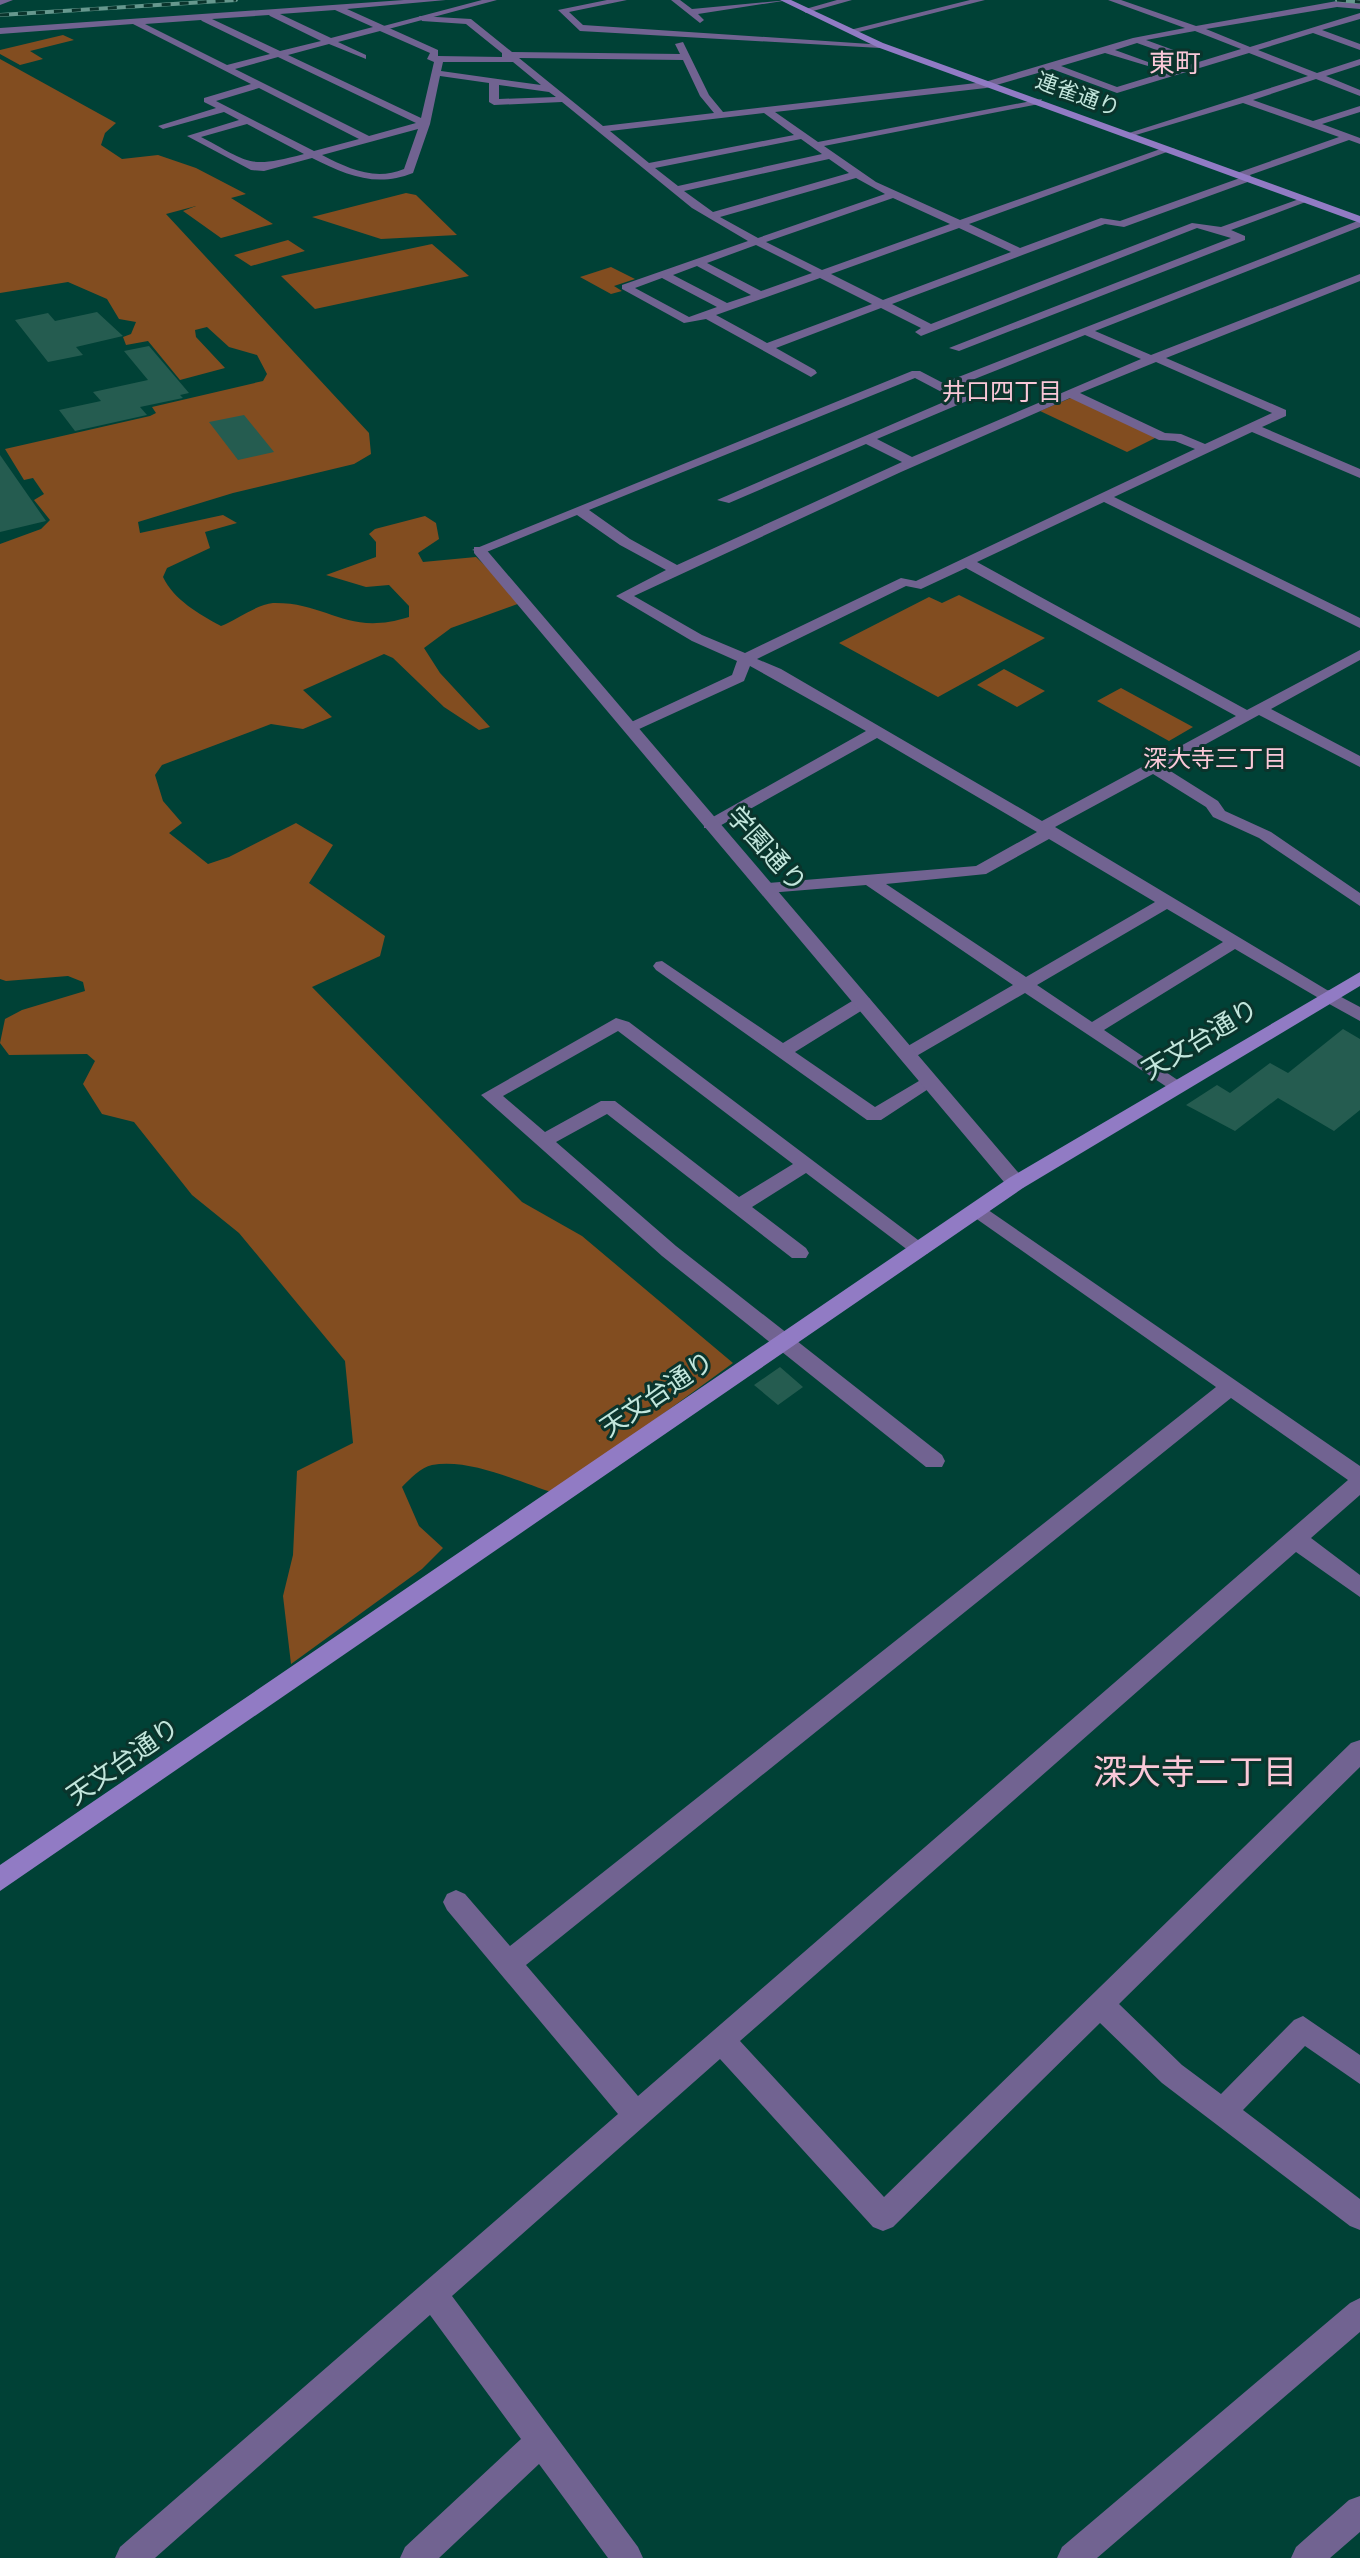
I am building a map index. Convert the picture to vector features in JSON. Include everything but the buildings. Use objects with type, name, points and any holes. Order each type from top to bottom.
[{"type":"main road","name":"連雀通り","points":[[784,0],[880,45],[1360,220]]},
{"type":"main road","name":"天文台通り","points":[[0,1879],[1016,1183],[1360,978]]},
{"type":"street","points":[[0,2],[9,0]]},
{"type":"street","points":[[0,32],[442,0]]},
{"type":"street","points":[[226,68],[493,0]]},
{"type":"street","points":[[623,0],[562,10],[580,28],[880,45]]},
{"type":"street","points":[[675,0],[719,35]]},
{"type":"street","points":[[689,12],[784,0]]},
{"type":"street","points":[[806,10],[848,0]]},
{"type":"street","points":[[851,31],[981,0]]},
{"type":"street","points":[[1112,0],[1199,30],[1360,93]]},
{"type":"street","points":[[602,129],[990,83],[1136,40],[1337,4],[1360,6]]},
{"type":"street","points":[[336,8],[435,52],[432,59],[439,60],[685,57]]},
{"type":"street","points":[[270,12],[363,57]]},
{"type":"street","points":[[1051,65],[1117,90],[1360,16]]},
{"type":"street","points":[[201,17],[425,124]]},
{"type":"street","points":[[422,18],[468,21],[508,57],[712,216],[930,328]]},
{"type":"street","points":[[134,22],[369,140]]},
{"type":"street","points":[[1313,30],[1360,47]]},
{"type":"street","points":[[0,32],[18,43]]},
{"type":"street","points":[[675,33],[705,96],[721,116]]},
{"type":"street","points":[[1136,40],[1176,54]]},
{"type":"street","points":[[1104,49],[1145,64]]},
{"type":"street","points":[[260,85],[208,97],[247,121],[353,175],[397,177],[409,171],[425,124],[439,60]]},
{"type":"street","points":[[1133,135],[1360,62]]},
{"type":"street","points":[[438,73],[549,89]]},
{"type":"street","points":[[494,82],[494,102],[564,100]]},
{"type":"street","points":[[1245,100],[1354,139]]},
{"type":"street","points":[[816,145],[1039,101]]},
{"type":"street","points":[[163,126],[225,109]]},
{"type":"street","points":[[1313,124],[1360,109]]},
{"type":"street","points":[[767,111],[857,174],[1020,252]]},
{"type":"street","points":[[150,119],[192,136],[251,167],[264,168],[425,124]]},
{"type":"street","points":[[192,136],[247,121]]},
{"type":"street","points":[[648,166],[803,136]]},
{"type":"street","points":[[768,347],[1105,220],[1120,225],[1245,176],[1354,139]]},
{"type":"street","points":[[894,194],[626,287],[688,321],[1170,149]]},
{"type":"street","points":[[676,190],[831,155]]},
{"type":"street","points":[[712,216],[857,174]]},
{"type":"street","points":[[1222,230],[1306,200]]},
{"type":"street","points":[[943,387],[1360,220]]},
{"type":"street","points":[[955,348],[1241,238],[1222,230],[1196,225],[921,332],[967,354]]},
{"type":"street","points":[[697,262],[760,295]]},
{"type":"street","points":[[663,274],[726,307]]},
{"type":"street","points":[[1360,277],[1072,394],[623,596],[697,638],[776,672],[1360,1015]]},
{"type":"street","points":[[706,314],[811,373]]},
{"type":"street","points":[[632,727],[739,678],[745,659],[906,581],[916,586],[1282,413],[1082,330]]},
{"type":"street","points":[[980,361],[993,367]]},
{"type":"street","points":[[578,510],[916,374],[963,398],[724,500]]},
{"type":"street","points":[[1072,394],[1163,437],[1177,437],[1205,449]]},
{"type":"street","points":[[1252,427],[1360,474]]},
{"type":"street","points":[[866,439],[914,463]]},
{"type":"street","points":[[1103,497],[1360,624]]},
{"type":"street","points":[[578,510],[602,523],[625,542],[676,570]]},
{"type":"street","name":"学園通り","points":[[578,510],[479,550],[1016,1183]]},
{"type":"street","points":[[966,562],[1253,712],[1360,762]]},
{"type":"street","points":[[768,888],[980,871],[1153,767],[1360,654]]},
{"type":"street","points":[[1339,666],[1360,676]]},
{"type":"street","points":[[710,825],[876,732]]},
{"type":"street","points":[[1153,767],[1212,804],[1219,814],[1265,835],[1360,901]]},
{"type":"street","points":[[868,879],[1176,1087]]},
{"type":"street","points":[[907,1054],[1169,901]]},
{"type":"street","points":[[1091,1030],[1236,941]]},
{"type":"street","points":[[662,966],[874,1116],[930,1082]]},
{"type":"street","points":[[783,1051],[863,1002]]},
{"type":"street","points":[[920,1249],[616,1024],[490,1095],[669,1251],[934,1461]]},
{"type":"street","points":[[544,1141],[608,1105],[799,1253]]},
{"type":"street","points":[[739,1206],[807,1164]]},
{"type":"street","points":[[131,2558],[1360,1480],[978,1210]]},
{"type":"street","points":[[508,1963],[1230,1387]]},
{"type":"street","points":[[1295,1539],[1360,1588]]},
{"type":"street","points":[[722,2041],[883,2217],[1360,1751]]},
{"type":"street","points":[[456,1902],[637,2116]]},
{"type":"street","points":[[1101,2005],[1172,2074],[1360,2216]]},
{"type":"street","points":[[1222,2112],[1303,2029],[1360,2071]]},
{"type":"street","points":[[433,2294],[627,2558]]},
{"type":"street","points":[[1090,2553],[1360,2313]]},
{"type":"street","points":[[416,2558],[542,2440]]},
{"type":"street","points":[[1307,2558],[1360,2511]]},
{"type":"shaded area","points":[[63,35],[74,40],[30,51],[43,59],[20,65],[0,54],[0,50]]},
{"type":"shaded area","points":[[0,59],[116,123],[105,133],[101,145],[122,159],[158,155],[196,168],[246,194],[231,198],[273,224],[221,238],[183,211],[196,206],[166,214],[369,433],[371,454],[354,464],[233,493],[138,522],[140,533],[223,515],[237,523],[205,532],[210,548],[167,568],[163,577],[174,593],[221,626],[273,603],[292,604],[369,623],[409,617],[409,606],[389,585],[366,587],[326,575],[376,557],[376,542],[369,534],[375,529],[425,516],[436,523],[439,539],[418,553],[423,562],[476,557],[523,602],[451,628],[424,648],[440,673],[490,727],[479,730],[444,707],[393,658],[384,654],[303,690],[332,717],[303,729],[271,724],[162,765],[155,775],[163,801],[182,823],[169,833],[208,864],[229,857],[296,823],[333,845],[309,883],[385,936],[380,956],[312,987],[522,1202],[582,1236],[733,1363],[554,1493],[494,1472],[462,1465],[432,1465],[420,1471],[402,1487],[419,1526],[443,1548],[422,1569],[291,1664],[283,1596],[293,1555],[297,1471],[353,1443],[345,1361],[239,1233],[192,1195],[134,1122],[102,1114],[83,1084],[95,1061],[87,1054],[9,1055],[0,1043],[5,1019],[22,1010],[85,991],[83,982],[68,976],[0,979],[0,544],[41,529],[50,520],[34,500],[44,494],[33,478],[24,480],[5,449],[150,416],[156,413],[152,407],[263,381],[267,374],[257,355],[229,347],[207,327],[195,330],[196,337],[225,368],[180,380],[148,341],[126,345],[123,337],[131,334],[136,322],[119,319],[107,299],[68,282],[0,293]]},
{"type":"shaded area","points":[[406,193],[416,195],[457,235],[381,239],[312,217]]},
{"type":"shaded area","points":[[288,240],[305,251],[251,266],[234,255]]},
{"type":"shaded area","points":[[432,244],[469,276],[315,309],[281,276]]},
{"type":"shaded area","points":[[611,267],[635,279],[614,286],[622,291],[611,294],[580,277]]},
{"type":"shaded area","points":[[1073,397],[1161,435],[1127,452],[1040,411]]},
{"type":"shaded area","points":[[959,595],[1045,638],[938,697],[839,643],[929,597],[942,603]]},
{"type":"shaded area","points":[[1004,669],[1045,691],[1017,707],[977,685]]},
{"type":"shaded area","points":[[1121,688],[1193,727],[1169,741],[1097,701]]},
{"type":"railway","points":[[0,15],[236,0]]},
{"type":"railway","points":[[1337,0],[1360,2]]},
{"type":"district","name":"東町","points":[[1175,63]]},
{"type":"district","name":"井口四丁目","points":[[1002,392]]},
{"type":"district","name":"深大寺三丁目","points":[[1215,759]]},
{"type":"district","name":"深大寺二丁目","points":[[1195,1772]]}]
